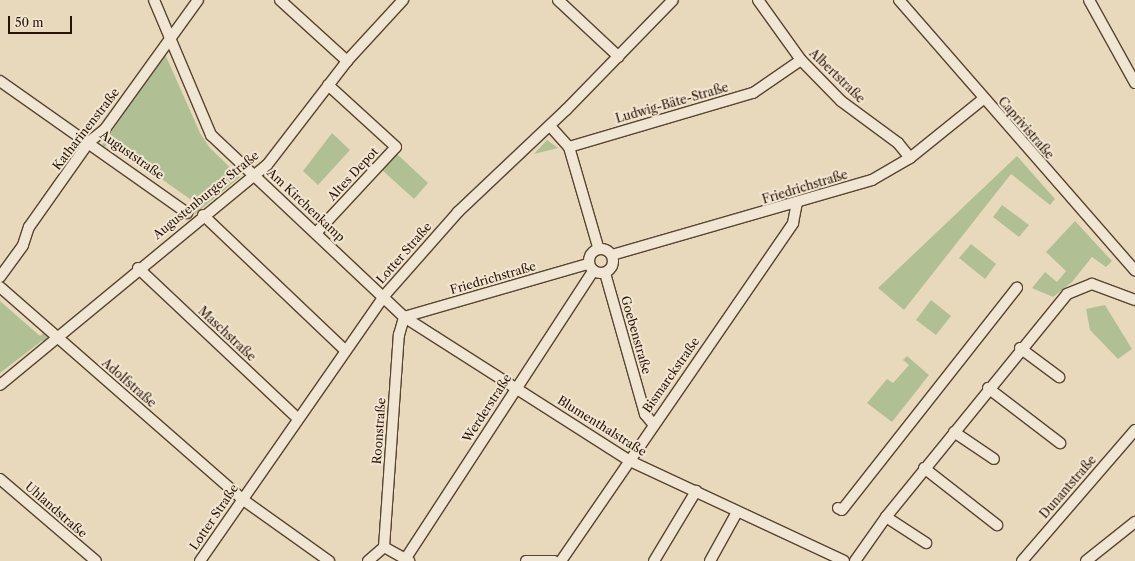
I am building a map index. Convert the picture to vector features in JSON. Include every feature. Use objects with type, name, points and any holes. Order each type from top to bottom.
[{"type":"street","name":"Am Kirchenkamp","points":[[154,0],[205,127],[254,175],[384,296]]},
{"type":"street","name":"Katharinenstraße","points":[[0,276],[23,245],[28,227],[89,142],[105,129],[168,38],[198,0]]},
{"type":"street","points":[[280,0],[347,62]]},
{"type":"street","name":"Augustenburger Straße","points":[[0,385],[58,338],[138,268],[267,164],[347,62],[403,0]]},
{"type":"street","points":[[558,0],[619,57]]},
{"type":"street","name":"Lotter Straße","points":[[200,561],[297,418],[384,296],[458,212],[550,126],[673,0]]},
{"type":"street","name":"Albertstraße","points":[[758,0],[801,60],[841,101],[898,143],[910,158]]},
{"type":"street","name":"Caprivistraße","points":[[899,0],[983,99],[1135,271]]},
{"type":"street","points":[[1089,0],[1135,83]]},
{"type":"street","name":"Ludwig-Bäte-Straße","points":[[569,147],[753,93],[801,60]]},
{"type":"street","name":"Auguststraße","points":[[0,81],[89,142],[187,213]]},
{"type":"street","name":"Altes Depot","points":[[316,233],[396,147],[328,85]]},
{"type":"street","name":"Friedrichstraße","points":[[612,255],[797,203],[872,180],[910,158],[983,99]]},
{"type":"street","points":[[550,126],[569,147],[598,247],[605,248],[612,255],[611,266],[605,273]]},
{"type":"street","name":"Bismarckstraße","points":[[561,561],[630,461],[653,424],[793,223],[797,203]]},
{"type":"street","points":[[203,215],[345,350]]},
{"type":"street","name":"Werderstraße","points":[[408,559],[590,269],[598,247]]},
{"type":"street","name":"Maschstraße","points":[[138,268],[297,418]]},
{"type":"street","name":"Friedrichstraße","points":[[404,317],[590,269],[605,273]]},
{"type":"street","name":"Goebenstraße","points":[[605,273],[645,414],[653,424]]},
{"type":"street","name":"Adolfstraße","points":[[0,286],[242,499],[329,561]]},
{"type":"street","points":[[856,561],[886,517],[924,468],[1056,305],[1079,286],[1104,286],[1135,300]]},
{"type":"street","points":[[838,508],[842,510],[1017,288]]},
{"type":"street","name":"Blumenthalstraße","points":[[384,296],[404,317],[630,461],[844,561]]},
{"type":"street","name":"Roonstraße","points":[[384,547],[399,335],[404,317]]},
{"type":"street","points":[[1020,348],[1059,377]]},
{"type":"street","points":[[988,388],[1060,443]]},
{"type":"street","points":[[954,432],[994,459]]},
{"type":"street","name":"Dunantstraße","points":[[1022,561],[1133,436]]},
{"type":"street","points":[[924,468],[997,525]]},
{"type":"street","name":"Uhlandstraße","points":[[0,479],[96,561]]},
{"type":"street","points":[[654,561],[696,491]]},
{"type":"street","points":[[710,561],[738,512]]},
{"type":"street","points":[[886,517],[926,543]]},
{"type":"street","points":[[1086,561],[1135,522]]},
{"type":"street","points":[[368,561],[384,547],[408,559]]},
{"type":"street","points":[[526,561],[554,561]]},
{"type":"green space","points":[[165,54],[200,133],[210,148],[240,177],[195,214],[191,212],[197,204],[109,142],[104,148],[102,145]]},
{"type":"green space","points":[[332,133],[350,150],[318,185],[303,171]]},
{"type":"green space","points":[[547,140],[558,148],[534,154]]},
{"type":"green space","points":[[397,154],[428,183],[414,199],[382,170]]},
{"type":"green space","points":[[1017,156],[1055,199],[1050,205],[1011,174],[904,310],[878,288]]},
{"type":"green space","points":[[1002,205],[1029,225],[1019,237],[993,217]]},
{"type":"green space","points":[[1075,221],[1112,261],[1106,267],[1092,257],[1072,282],[1053,297],[1032,288],[1045,272],[1057,282],[1066,271],[1046,252]]},
{"type":"green space","points":[[971,244],[996,264],[985,279],[959,258]]},
{"type":"green space","points":[[931,300],[951,316],[936,335],[916,320]]},
{"type":"green space","points":[[0,301],[40,336],[45,331],[50,340],[44,347],[43,340],[0,373]]},
{"type":"green space","points":[[1105,305],[1132,349],[1118,359],[1090,330],[1086,309]]},
{"type":"green space","points":[[907,356],[929,375],[892,422],[867,403],[887,379],[893,383],[909,365],[903,360]]}]
